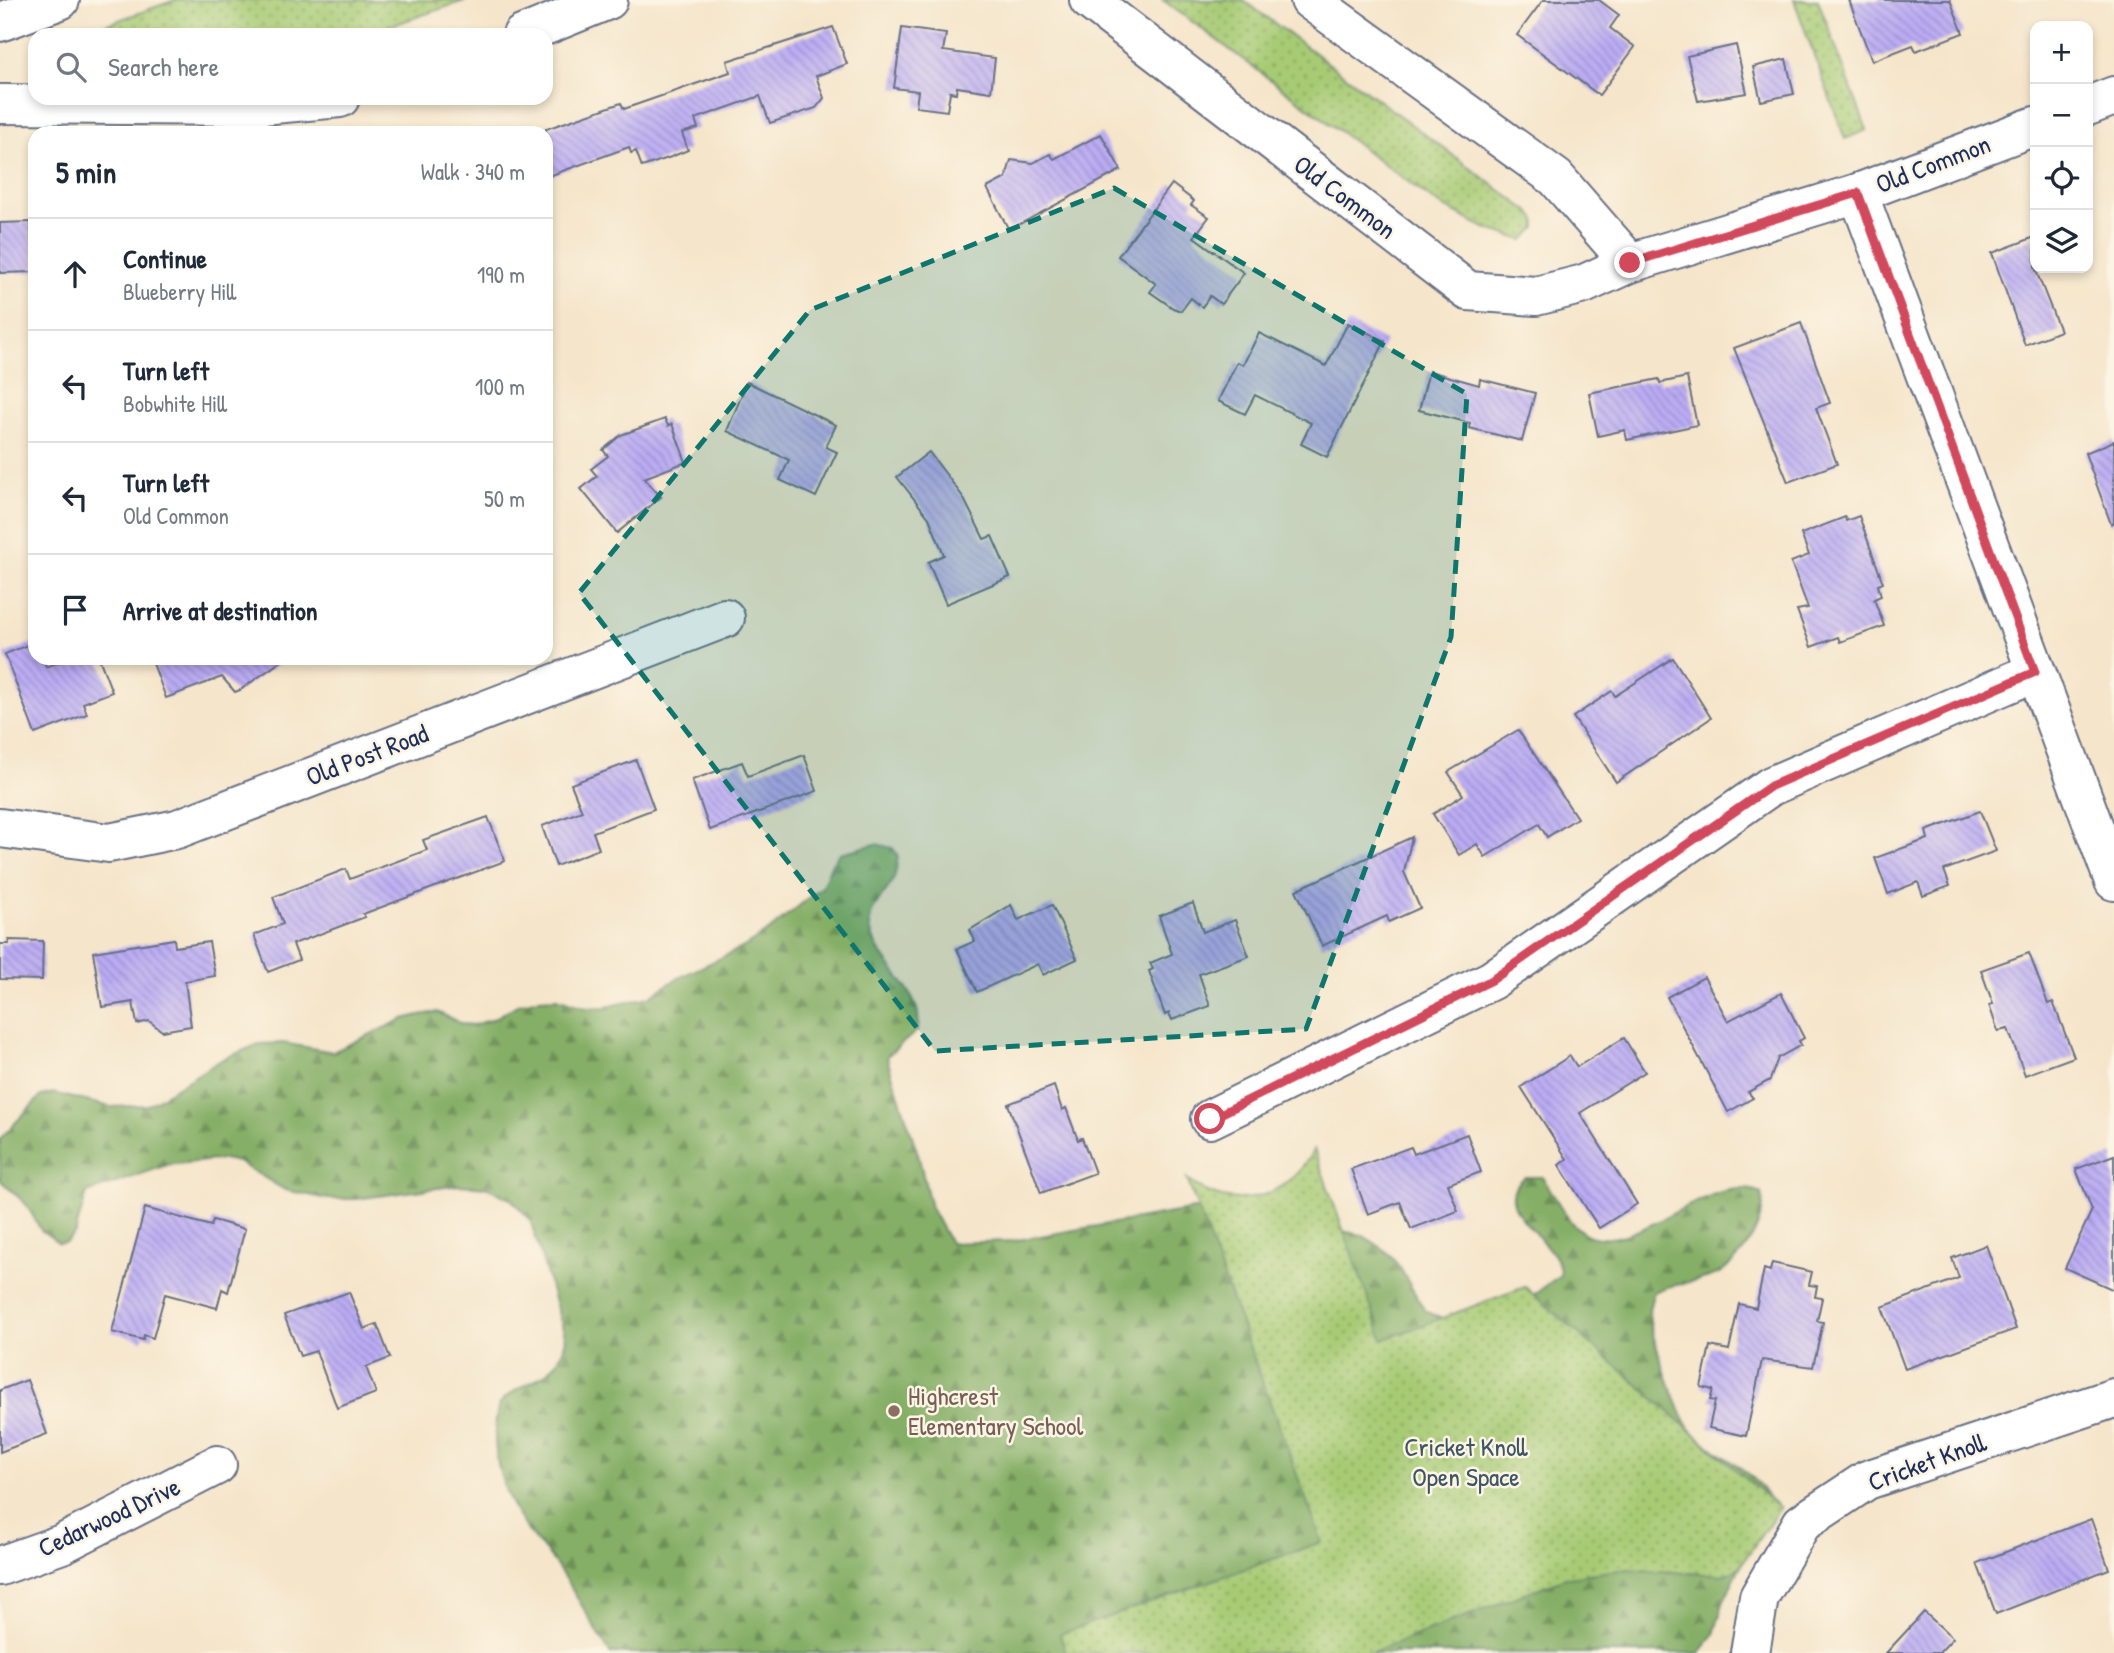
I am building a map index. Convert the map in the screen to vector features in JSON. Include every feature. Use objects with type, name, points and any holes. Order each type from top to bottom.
[{"type":"street","points":[[0,22],[61,0]]},
{"type":"street","points":[[539,28],[608,0]]},
{"type":"street","name":"Old Common","points":[[1089,0],[1468,291],[1536,296],[1584,284],[1630,263],[1858,193],[2030,128]]},
{"type":"street","points":[[1310,0],[1556,178],[1630,263]]},
{"type":"street","points":[[2093,104],[2114,96]]},
{"type":"street","points":[[0,104],[28,104]]},
{"type":"street","points":[[126,105],[262,105]]},
{"type":"street","points":[[1858,193],[2114,881]]},
{"type":"street","name":"Old Post Road","points":[[0,828],[109,843],[177,829],[725,618]]},
{"type":"street","points":[[1210,1119],[1492,980],[1771,786],[2035,672]]},
{"type":"street","name":"Cricket Knoll","points":[[1750,1653],[1759,1597],[1802,1523],[1867,1480],[2114,1398]]},
{"type":"street","name":"Cedarwood Drive","points":[[0,1566],[62,1544],[217,1465]]},
{"type":"highlighted area","points":[[1114,188],[1467,394],[1451,637],[1306,1029],[935,1051],[579,593],[810,310]]},
{"type":"green space","points":[[175,0],[467,0],[384,28],[97,28]]},
{"type":"green space","points":[[1163,0],[1243,0],[1531,213],[1536,220],[1536,228],[1523,240],[1485,228],[1438,204]]},
{"type":"green space","points":[[1794,0],[1818,0],[1867,130],[1845,139]]},
{"type":"green space","points":[[876,844],[893,848],[898,857],[894,878],[872,913],[870,926],[881,952],[915,1003],[918,1017],[917,1031],[887,1056],[888,1062],[918,1154],[931,1208],[950,1243],[1012,1241],[1194,1209],[1321,1227],[1362,1235],[1385,1250],[1399,1266],[1425,1311],[1442,1318],[1457,1319],[1535,1294],[1560,1275],[1558,1263],[1550,1250],[1518,1213],[1513,1201],[1515,1189],[1525,1177],[1542,1177],[1577,1228],[1584,1233],[1603,1238],[1625,1235],[1718,1193],[1740,1189],[1761,1193],[1763,1203],[1757,1226],[1735,1261],[1717,1274],[1654,1292],[1649,1310],[1659,1355],[1673,1393],[1692,1431],[1756,1481],[1771,1503],[1724,1600],[1714,1634],[1700,1653],[610,1653],[561,1572],[515,1510],[497,1459],[495,1441],[499,1404],[547,1372],[561,1354],[566,1339],[530,1219],[512,1200],[487,1187],[460,1185],[356,1199],[328,1199],[285,1190],[238,1162],[224,1159],[167,1165],[87,1193],[75,1233],[66,1242],[59,1243],[41,1230],[26,1204],[0,1180],[0,1139],[41,1096],[53,1093],[111,1107],[148,1105],[223,1059],[259,1044],[283,1043],[333,1052],[403,1019],[420,1015],[438,1012],[462,1024],[474,1025],[493,1019],[519,1004],[538,999],[557,998],[586,1008],[606,1007],[649,997],[676,979],[744,947],[771,929],[822,887],[832,863],[840,853]]},
{"type":"green space","name":"Cricket Knoll Open Space","points":[[1314,1149],[1383,1340],[1525,1287],[1780,1508],[1740,1566],[1722,1575],[1626,1569],[1568,1577],[1370,1653],[1066,1653],[1060,1634],[1322,1542],[1187,1179],[1222,1197],[1258,1197],[1290,1180]]},
{"type":"building","points":[[1543,0],[1599,0],[1619,15],[1610,28],[1635,47],[1599,95],[1517,35]]},
{"type":"building","points":[[1849,0],[1950,0],[1963,33],[1916,51],[1913,45],[1872,61]]},
{"type":"building","points":[[833,27],[847,64],[816,76],[824,98],[816,108],[770,123],[760,96],[695,119],[698,128],[682,133],[688,150],[671,157],[642,167],[636,151],[631,153],[629,147],[553,174],[553,127],[621,103],[624,109],[730,72],[727,61]]},
{"type":"building","points":[[902,28],[946,34],[943,51],[995,58],[991,92],[957,87],[956,93],[950,92],[947,111],[916,107],[918,91],[894,88]]},
{"type":"building","points":[[1736,45],[1747,93],[1698,101],[1687,56]]},
{"type":"building","points":[[1786,59],[1794,94],[1761,101],[1753,67]]},
{"type":"building","points":[[1101,134],[1121,170],[1009,230],[987,188],[1006,178],[1011,160],[1033,163],[1050,154],[1054,159]]},
{"type":"building","points":[[1172,184],[1194,201],[1191,205],[1209,217],[1194,237],[1244,273],[1221,304],[1210,296],[1202,307],[1191,298],[1181,311],[1173,308],[1150,292],[1156,284],[1118,256]]},
{"type":"building","points":[[28,222],[28,272],[0,273],[0,223]]},
{"type":"building","points":[[2030,239],[2030,273],[2037,273],[2060,331],[2025,345],[1992,253]]},
{"type":"building","points":[[1348,323],[1385,341],[1327,457],[1301,444],[1311,423],[1255,395],[1245,414],[1218,401],[1237,362],[1243,365],[1259,333],[1326,366]]},
{"type":"building","points":[[1801,323],[1830,403],[1816,408],[1837,464],[1788,482],[1734,348]]},
{"type":"building","points":[[1429,371],[1479,385],[1480,379],[1535,393],[1522,441],[1469,428],[1470,423],[1419,410]]},
{"type":"building","points":[[1687,377],[1697,425],[1627,440],[1625,430],[1598,436],[1589,393],[1659,379],[1660,383]]},
{"type":"building","points":[[747,382],[836,425],[826,447],[837,452],[816,497],[780,480],[789,460],[727,431]]},
{"type":"building","points":[[665,419],[668,426],[672,424],[686,462],[644,478],[661,497],[617,533],[581,489],[597,476],[591,469],[608,456],[603,450],[621,435]]},
{"type":"building","points":[[2114,441],[2114,523],[2111,524],[2085,453]]},
{"type":"building","points":[[929,452],[963,497],[984,539],[992,536],[1010,577],[946,604],[928,562],[944,555],[929,518],[897,477]]},
{"type":"building","points":[[1859,516],[1883,583],[1878,585],[1881,596],[1874,599],[1884,626],[1840,642],[1838,637],[1811,647],[1797,610],[1808,608],[1791,562],[1809,555],[1801,534],[1845,517],[1846,521]]},
{"type":"building","points":[[28,645],[28,665],[102,665],[112,692],[83,703],[87,714],[35,734],[5,654]]},
{"type":"building","points":[[1673,658],[1711,718],[1616,782],[1573,717],[1612,691],[1615,696]]},
{"type":"building","points":[[154,665],[276,665],[235,692],[222,677],[166,698]]},
{"type":"building","points":[[1518,730],[1577,818],[1547,837],[1539,824],[1485,857],[1477,844],[1459,855],[1433,814],[1463,795],[1448,772]]},
{"type":"building","points":[[804,755],[817,791],[710,830],[692,780],[742,762],[748,776]]},
{"type":"building","points":[[636,760],[654,809],[593,832],[599,849],[556,866],[542,826],[582,811],[571,784]]},
{"type":"building","points":[[1980,811],[1996,851],[1944,870],[1950,886],[1923,896],[1918,882],[1888,894],[1875,858],[1928,839],[1926,831]]},
{"type":"building","points":[[488,817],[505,861],[363,914],[365,917],[293,944],[299,960],[268,972],[254,935],[283,924],[273,897],[346,869],[350,879],[427,850],[423,840]]},
{"type":"building","points":[[1412,837],[1404,872],[1420,908],[1389,922],[1387,916],[1322,946],[1296,890]]},
{"type":"building","points":[[1193,903],[1203,932],[1235,920],[1249,956],[1199,974],[1210,1006],[1172,1020],[1169,1013],[1165,1015],[1149,971],[1153,969],[1150,963],[1172,954],[1159,916]]},
{"type":"building","points":[[1011,905],[1018,920],[1052,905],[1077,959],[1043,975],[1038,964],[977,992],[957,949],[975,941],[970,930]]},
{"type":"building","points":[[174,939],[175,947],[209,942],[215,976],[185,981],[191,1026],[162,1031],[149,1021],[137,1024],[133,1002],[102,1007],[93,952]]},
{"type":"building","points":[[9,940],[43,941],[42,980],[0,979],[0,944],[9,944]]},
{"type":"building","points":[[2029,953],[2048,1004],[2053,1002],[2074,1057],[2025,1075],[2008,1029],[1998,1031],[1989,1005],[1993,1004],[1981,970]]},
{"type":"building","points":[[1704,977],[1728,1021],[1781,993],[1804,1038],[1799,1041],[1801,1045],[1778,1058],[1770,1080],[1748,1092],[1753,1098],[1728,1112],[1667,997]]},
{"type":"building","points":[[1624,1038],[1645,1072],[1580,1113],[1637,1204],[1599,1228],[1559,1165],[1567,1159],[1521,1087],[1570,1056],[1577,1067]]},
{"type":"building","points":[[1054,1086],[1062,1110],[1066,1108],[1078,1140],[1082,1138],[1095,1173],[1041,1193],[1008,1104]]},
{"type":"building","points":[[1467,1134],[1481,1172],[1448,1184],[1458,1211],[1411,1229],[1400,1202],[1368,1214],[1351,1169],[1411,1147],[1414,1154]]},
{"type":"building","points":[[2114,1155],[2114,1290],[2065,1268],[2092,1210],[2076,1169]]},
{"type":"building","points":[[145,1208],[211,1226],[213,1220],[245,1229],[228,1292],[222,1289],[217,1308],[165,1294],[153,1338],[144,1335],[143,1340],[112,1332]]},
{"type":"building","points":[[1986,1245],[2016,1329],[1905,1369],[1882,1307],[1959,1278],[1952,1258]]},
{"type":"building","points":[[1772,1263],[1812,1272],[1809,1285],[1817,1286],[1815,1297],[1822,1298],[1817,1321],[1823,1322],[1813,1367],[1762,1360],[1746,1436],[1709,1428],[1715,1401],[1710,1400],[1713,1390],[1701,1387],[1710,1346],[1729,1350],[1739,1304],[1756,1308],[1764,1269],[1770,1271]]},
{"type":"building","points":[[349,1292],[364,1329],[377,1324],[390,1358],[366,1367],[376,1393],[337,1408],[316,1351],[300,1356],[284,1315]]},
{"type":"building","points":[[27,1380],[47,1434],[0,1452],[0,1390]]},
{"type":"building","points":[[2091,1519],[2109,1569],[1996,1614],[1977,1563]]},
{"type":"building","points":[[1924,1612],[1953,1638],[1939,1653],[1886,1653]]},
{"type":"place","name":"Highcrest Elementary School","points":[[894,1411]]},
{"type":"route","points":[[1210,1119],[1492,980],[1771,786],[2035,672],[1858,193],[1630,263]]}]
